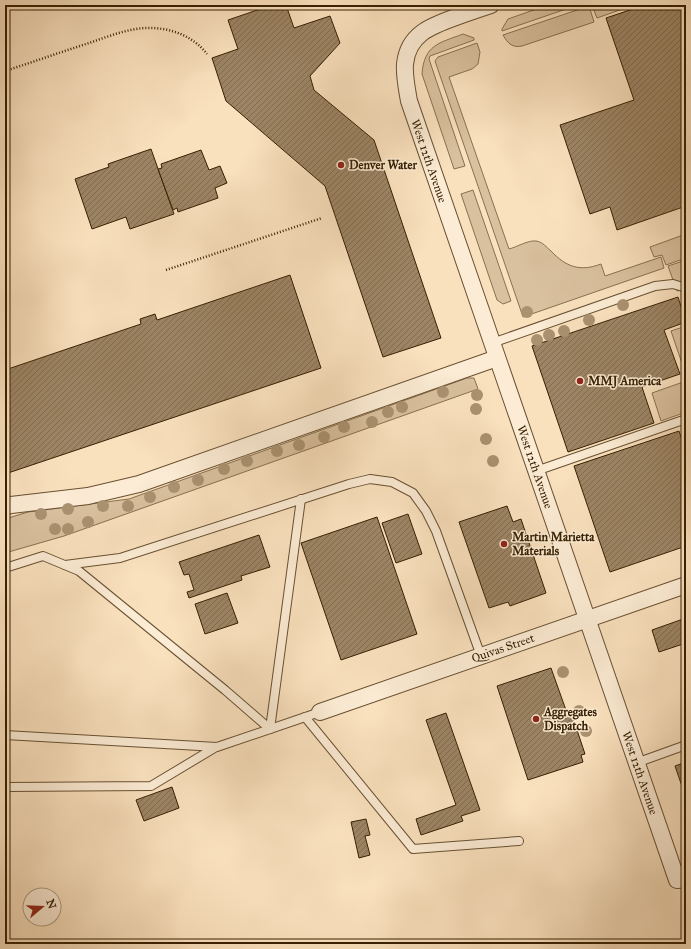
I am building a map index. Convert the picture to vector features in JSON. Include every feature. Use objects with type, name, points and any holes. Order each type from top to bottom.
[{"type":"street","name":"West 12th Avenue","points":[[487,6],[434,25],[417,36],[407,52],[405,71],[409,101],[636,763],[681,880]]},
{"type":"street","points":[[5,507],[88,496],[139,484],[497,358]]},
{"type":"street","name":"Quivas Street","points":[[313,714],[686,585]]},
{"type":"lane","points":[[492,343],[655,286],[673,284],[686,288]]},
{"type":"lane","points":[[536,471],[686,419]]},
{"type":"lane","points":[[65,565],[120,558],[349,484],[370,479],[392,482],[413,493],[426,511],[436,531],[481,656]]},
{"type":"lane","points":[[270,729],[301,499]]},
{"type":"lane","points":[[5,568],[43,556],[79,570],[270,729]]},
{"type":"lane","points":[[5,787],[151,786],[217,747],[313,714],[413,849],[519,841]]},
{"type":"lane","points":[[5,735],[217,747]]},
{"type":"lane","points":[[636,763],[686,746]]},
{"type":"path","points":[[5,71],[107,37],[144,28],[162,29],[183,34],[200,46],[207,54]]},
{"type":"path","points":[[166,270],[322,218]]},
{"type":"shaded area","points":[[548,5],[578,5],[502,31],[508,19]]},
{"type":"shaded area","points":[[592,5],[634,5],[597,18]]},
{"type":"shaded area","points":[[589,6],[594,22],[522,46],[511,45],[503,35]]},
{"type":"shaded area","points":[[463,34],[474,38],[474,40],[430,56],[429,59],[465,166],[454,169],[422,74],[423,64],[426,57],[434,46]]},
{"type":"shaded area","points":[[477,43],[480,52],[478,64],[472,69],[449,77],[509,249],[533,241],[541,242],[562,261],[568,264],[580,268],[586,268],[601,264],[605,276],[661,257],[664,268],[523,317],[435,61],[438,57]]},
{"type":"shaded area","points":[[473,190],[511,301],[503,304],[497,300],[461,194]]},
{"type":"shaded area","points":[[686,234],[686,258],[666,265],[662,255],[654,257],[650,247]]},
{"type":"shaded area","points":[[686,260],[686,304],[681,290],[677,291],[668,266]]},
{"type":"shaded area","points":[[686,326],[686,375],[671,331]]},
{"type":"shaded area","points":[[467,378],[474,378],[478,389],[64,536],[5,553],[5,519],[28,512],[129,499]]},
{"type":"shaded area","points":[[686,381],[686,412],[661,421],[652,393]]},
{"type":"building","name":"Denver Water","points":[[272,5],[286,5],[294,28],[330,16],[340,43],[310,76],[314,90],[374,140],[441,338],[383,357],[325,186],[226,101],[212,58],[238,49],[228,20]]},
{"type":"building","points":[[645,5],[686,5],[686,206],[617,230],[610,207],[590,214],[560,125],[634,100],[606,18]]},
{"type":"building","points":[[151,149],[174,214],[130,229],[126,217],[92,229],[75,179],[109,167],[108,164]]},
{"type":"building","points":[[201,150],[209,170],[220,166],[227,183],[215,188],[218,198],[178,212],[177,208],[173,210],[158,169],[162,168],[161,164]]},
{"type":"building","points":[[290,275],[321,368],[5,474],[5,370],[141,324],[140,319],[155,314],[157,320]]},
{"type":"building","points":[[678,297],[686,322],[664,330],[680,374],[642,387],[654,423],[568,452],[532,346]]},
{"type":"building","points":[[679,431],[686,452],[686,546],[610,572],[574,466]]},
{"type":"building","points":[[507,506],[513,522],[521,519],[546,593],[510,606],[508,602],[489,608],[459,522]]},
{"type":"building","points":[[408,514],[422,554],[396,563],[382,523]]},
{"type":"building","points":[[377,517],[417,634],[341,660],[301,543]]},
{"type":"building","points":[[259,535],[270,567],[241,576],[242,580],[189,598],[187,592],[194,590],[189,574],[184,575],[179,562]]},
{"type":"building","points":[[227,593],[238,623],[205,634],[195,604]]},
{"type":"building","points":[[686,618],[686,643],[659,652],[652,630]]},
{"type":"building","points":[[551,668],[567,713],[571,712],[585,754],[581,755],[583,762],[528,780],[497,686]]},
{"type":"building","points":[[446,713],[480,810],[461,816],[463,821],[421,835],[416,819],[456,805],[426,720]]},
{"type":"building","points":[[686,762],[686,798],[675,766]]},
{"type":"building","points":[[172,787],[179,808],[144,821],[136,800]]},
{"type":"building","points":[[366,819],[370,835],[365,836],[370,855],[359,858],[351,822]]},
{"type":"railway","points":[[5,9],[17,5]]},
{"type":"place","name":"Denver Water","points":[[341,165]]},
{"type":"place","name":"MMJ America","points":[[580,381]]},
{"type":"place","name":"Martin Marietta Materials","points":[[504,544]]},
{"type":"place","name":"Aggregates Dispatch","points":[[536,719]]}]
